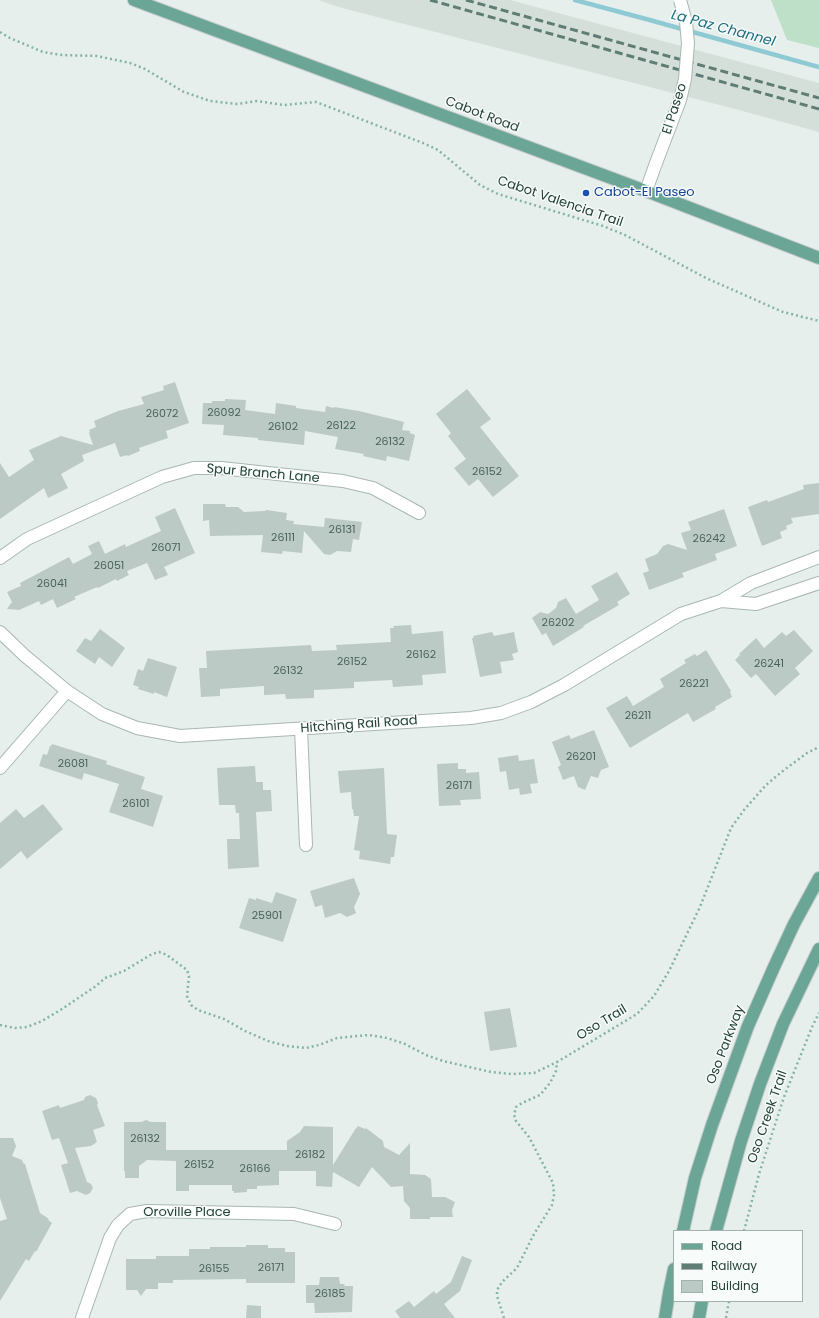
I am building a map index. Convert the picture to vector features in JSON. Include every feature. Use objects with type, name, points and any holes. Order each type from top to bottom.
[{"type":"main road","name":"Cabot Road","points":[[134,0],[646,191],[819,258]]},
{"type":"main road","name":"Oso Parkway","points":[[683,1230],[696,1178],[712,1125],[745,1033],[794,924],[819,878]]},
{"type":"main road","points":[[716,1230],[741,1141],[760,1084],[783,1024],[819,949]]},
{"type":"main road","points":[[665,1318],[668,1293],[673,1273]]},
{"type":"main road","points":[[699,1318],[702,1302]]},
{"type":"street","name":"El Paseo","points":[[646,191],[680,100],[685,80],[688,43],[686,22],[680,0]]},
{"type":"street","name":"Spur Branch Lane","points":[[0,558],[27,539],[162,477],[194,468],[221,468],[343,481],[373,488],[419,513]]},
{"type":"street","name":"Hitching Rail Road","points":[[0,632],[67,691],[102,714],[137,728],[180,736],[471,718],[501,713],[531,702],[564,685],[681,614],[722,601],[751,583],[819,557]]},
{"type":"street","name":"Hitching Rail Road","points":[[722,601],[756,604],[819,583]]},
{"type":"street","points":[[0,768],[67,691]]},
{"type":"street","points":[[301,729],[306,845]]},
{"type":"street","name":"Oroville Place","points":[[82,1318],[110,1238],[118,1225],[130,1214],[146,1211],[294,1214],[335,1224]]},
{"type":"path","name":"Cabot Valencia Trail","points":[[0,32],[10,38],[43,52],[62,55],[97,56],[130,63],[145,69],[184,92],[210,101],[237,104],[257,102],[284,105],[316,102],[438,150],[480,185],[498,194],[603,226],[625,235],[706,278],[783,312],[819,321]]},
{"type":"path","name":"Oso Trail","points":[[0,1025],[14,1028],[27,1027],[42,1021],[96,986],[105,978],[124,971],[152,954],[159,952],[167,955],[187,970],[189,976],[187,996],[191,1005],[198,1010],[224,1019],[245,1031],[268,1041],[286,1046],[306,1048],[337,1038],[369,1035],[386,1038],[405,1044],[426,1055],[443,1061],[491,1072],[534,1074],[557,1062],[637,1014],[654,996],[669,971],[700,907],[731,828],[744,810],[766,785],[807,753],[819,747]]},
{"type":"path","name":"Oso Creek Trail","points":[[744,1230],[759,1174],[784,1097],[812,1026],[819,1013]]},
{"type":"path","points":[[504,1318],[497,1296],[497,1290],[502,1282],[517,1268],[522,1260],[534,1234],[552,1205],[554,1195],[553,1183],[529,1137],[516,1121],[514,1115],[516,1107],[540,1095],[550,1083],[556,1071],[557,1062]]},
{"type":"path","points":[[726,1318],[729,1302]]},
{"type":"shaded area","points":[[318,0],[510,0],[819,83],[819,132],[342,8]]},
{"type":"green space","points":[[771,0],[819,0],[819,48],[787,40]]},
{"type":"building","points":[[175,382],[189,423],[166,431],[168,438],[139,448],[140,451],[128,456],[120,457],[115,443],[82,455],[84,461],[61,474],[68,488],[48,498],[44,488],[0,519],[0,463],[9,477],[34,460],[29,450],[61,436],[93,445],[89,430],[96,427],[94,421],[118,411],[144,404],[141,397],[164,390],[163,386]]},
{"type":"building","points":[[467,389],[491,419],[480,427],[519,476],[493,497],[478,479],[469,486],[454,468],[466,459],[448,436],[451,433],[436,414]]},
{"type":"building","points":[[225,399],[246,400],[245,410],[275,414],[276,403],[296,406],[296,408],[325,412],[326,406],[359,411],[404,422],[402,430],[410,431],[410,433],[415,435],[409,461],[387,456],[386,461],[363,456],[364,454],[335,449],[338,437],[305,431],[304,445],[258,440],[258,438],[223,435],[224,425],[202,424],[203,403],[225,401]]},
{"type":"building","points":[[819,483],[819,514],[791,518],[793,523],[786,526],[787,529],[780,532],[782,538],[762,546],[748,507],[767,500],[768,502],[804,489],[803,485]]},
{"type":"building","points":[[203,504],[225,504],[226,507],[238,507],[244,512],[266,510],[287,513],[286,520],[294,521],[293,524],[324,527],[325,518],[362,522],[359,540],[353,539],[351,552],[337,551],[330,555],[324,554],[304,531],[302,553],[283,551],[282,554],[261,552],[263,535],[210,536],[209,520],[203,521]]},
{"type":"building","points":[[175,508],[195,553],[164,567],[168,575],[155,580],[147,563],[127,571],[129,575],[117,581],[116,579],[74,597],[76,599],[57,608],[53,599],[41,605],[39,601],[19,610],[7,609],[12,602],[7,592],[21,586],[20,583],[69,557],[73,564],[92,554],[88,546],[99,541],[105,554],[125,544],[126,547],[161,531],[155,517]]},
{"type":"building","points":[[724,509],[737,546],[715,554],[717,560],[682,573],[684,577],[649,590],[643,573],[649,571],[645,559],[657,554],[663,546],[668,544],[687,550],[681,533],[691,530],[688,522]]},
{"type":"building","points":[[617,572],[630,594],[617,602],[619,605],[553,646],[546,633],[542,635],[532,618],[540,612],[548,614],[556,608],[558,602],[566,598],[576,614],[599,600],[591,586]]},
{"type":"building","points":[[411,625],[412,634],[443,631],[446,673],[422,675],[423,685],[393,687],[392,680],[354,682],[354,688],[314,690],[314,698],[286,699],[285,694],[264,695],[264,686],[220,689],[220,696],[201,697],[199,668],[207,668],[206,651],[311,645],[312,651],[337,650],[336,645],[391,642],[390,628],[394,628],[393,626]]},
{"type":"building","points":[[100,629],[125,648],[112,667],[99,657],[95,664],[76,651],[85,638],[91,641]]},
{"type":"building","points":[[794,630],[813,651],[795,668],[800,674],[775,696],[756,674],[751,678],[735,660],[740,655],[739,654],[756,638],[764,648],[782,632],[786,636]]},
{"type":"building","points":[[492,632],[494,636],[514,632],[518,652],[512,654],[514,660],[500,662],[502,673],[480,677],[472,638],[474,638],[473,636]]},
{"type":"building","points":[[706,650],[731,691],[732,697],[715,707],[716,709],[693,722],[688,713],[630,748],[606,708],[627,696],[633,706],[664,687],[660,679],[686,663],[684,660],[695,654],[697,656]]},
{"type":"building","points":[[148,658],[177,667],[167,697],[154,692],[154,694],[138,689],[139,687],[133,685],[138,669],[143,671]]},
{"type":"building","points":[[594,730],[609,767],[601,770],[598,778],[591,776],[585,790],[578,787],[574,776],[563,780],[558,767],[561,765],[552,742],[569,735],[571,739]]},
{"type":"building","points":[[52,744],[107,761],[106,764],[145,777],[141,789],[163,796],[153,827],[109,812],[119,784],[84,773],[82,780],[39,766],[43,754],[47,755]]},
{"type":"building","points":[[518,755],[519,761],[534,759],[538,783],[530,784],[532,793],[520,795],[519,788],[509,790],[506,771],[500,772],[498,758]]},
{"type":"building","points":[[458,763],[458,769],[466,769],[466,773],[479,772],[481,799],[460,800],[461,805],[439,806],[437,764]]},
{"type":"building","points":[[255,766],[256,782],[263,782],[263,790],[271,790],[272,811],[256,812],[259,867],[228,869],[227,839],[240,839],[239,813],[236,813],[235,805],[219,805],[217,768]]},
{"type":"building","points":[[384,768],[387,834],[397,835],[394,857],[391,857],[390,864],[359,859],[360,851],[354,850],[359,816],[354,816],[351,792],[340,793],[338,771]]},
{"type":"building","points":[[43,804],[63,829],[27,859],[21,851],[0,869],[0,823],[16,809],[24,818]]},
{"type":"building","points":[[354,878],[360,894],[354,907],[356,913],[347,917],[340,913],[325,918],[322,905],[315,907],[310,891]]},
{"type":"building","points":[[276,892],[297,899],[283,942],[239,928],[249,898],[256,900],[256,898],[272,903]]},
{"type":"building","points":[[510,1008],[517,1047],[490,1051],[484,1012]]},
{"type":"building","points":[[90,1095],[96,1098],[105,1126],[93,1130],[97,1142],[91,1146],[75,1148],[87,1182],[91,1184],[93,1188],[90,1193],[86,1195],[77,1191],[70,1193],[61,1165],[68,1163],[59,1138],[52,1140],[42,1111],[59,1105],[60,1108],[84,1100],[85,1097]]},
{"type":"building","points":[[146,1120],[151,1122],[166,1122],[166,1150],[287,1150],[287,1141],[300,1132],[304,1126],[333,1127],[333,1165],[356,1128],[358,1126],[365,1129],[366,1128],[383,1141],[384,1147],[399,1155],[410,1143],[410,1174],[425,1175],[431,1179],[432,1197],[445,1197],[455,1202],[452,1210],[453,1217],[410,1219],[410,1208],[404,1201],[403,1186],[391,1187],[372,1167],[359,1187],[333,1172],[332,1187],[316,1186],[316,1171],[279,1171],[279,1185],[257,1186],[257,1189],[247,1189],[247,1192],[234,1193],[234,1191],[232,1191],[232,1185],[189,1185],[189,1191],[176,1191],[176,1161],[147,1160],[139,1166],[139,1178],[125,1178],[124,1122],[141,1122]]},
{"type":"building","points":[[0,1138],[13,1138],[16,1146],[12,1156],[22,1160],[25,1164],[40,1213],[52,1223],[36,1252],[35,1251],[29,1261],[26,1259],[0,1301],[0,1221],[7,1219],[0,1198]]},
{"type":"building","points":[[246,1245],[268,1245],[268,1248],[285,1248],[285,1252],[295,1252],[295,1283],[246,1283],[246,1279],[173,1280],[173,1283],[158,1283],[158,1289],[146,1289],[141,1296],[137,1290],[126,1290],[126,1259],[156,1259],[156,1256],[189,1256],[189,1249],[210,1249],[210,1247],[246,1247]]},
{"type":"building","points":[[462,1256],[472,1260],[460,1291],[444,1304],[455,1318],[400,1318],[395,1311],[409,1301],[414,1307],[434,1291],[436,1294],[451,1282]]},
{"type":"building","points":[[320,1277],[339,1277],[340,1284],[345,1284],[344,1286],[353,1286],[352,1312],[315,1313],[314,1303],[306,1303],[306,1285],[319,1285]]},
{"type":"building","points":[[247,1305],[261,1306],[261,1318],[246,1318]]},
{"type":"waterway","name":"La Paz Channel","points":[[575,0],[819,67]]},
{"type":"railway","points":[[430,0],[819,109]]},
{"type":"railway","points":[[466,0],[819,98]]},
{"type":"place","name":"Cabot-El Paseo","points":[[586,193]]}]
